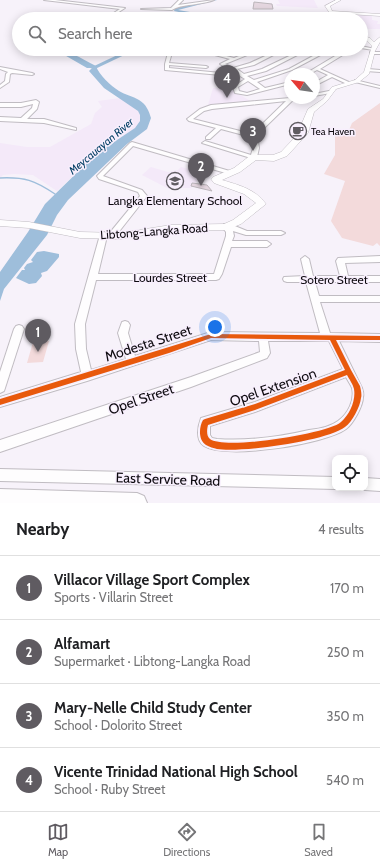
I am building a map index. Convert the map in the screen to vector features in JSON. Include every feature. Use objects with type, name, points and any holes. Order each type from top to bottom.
[{"type":"highway","points":[[0,500],[137,503]]},
{"type":"main road","points":[[330,12],[327,6],[339,0]]},
{"type":"main road","points":[[368,14],[380,15]]},
{"type":"main road","points":[[368,39],[374,48]]},
{"type":"main road","points":[[253,157],[274,158],[284,154],[304,133],[306,123],[312,111],[325,100],[329,92],[337,86],[353,82],[363,77],[368,70],[374,48],[380,39]]},
{"type":"main road","name":"Libtong-Langka Road","points":[[0,223],[29,225],[80,235],[108,235],[171,228],[226,226],[237,222],[261,204],[258,199],[239,187],[216,180],[217,178],[237,170],[253,157]]},
{"type":"street","points":[[46,0],[123,8],[117,12]]},
{"type":"street","points":[[176,6],[181,0]]},
{"type":"street","points":[[194,4],[196,0]]},
{"type":"street","points":[[143,8],[168,9],[176,6],[212,0]]},
{"type":"street","points":[[173,1],[174,5],[176,6]]},
{"type":"street","points":[[374,48],[380,53]]},
{"type":"street","points":[[206,72],[205,60],[223,56],[235,59]]},
{"type":"street","points":[[242,56],[222,64],[233,69],[265,90]]},
{"type":"street","points":[[233,69],[252,64],[269,56]]},
{"type":"street","points":[[284,84],[247,94],[237,92],[235,87],[246,77],[264,70],[291,56]]},
{"type":"street","points":[[253,82],[275,77],[317,56]]},
{"type":"street","points":[[319,68],[340,56]]},
{"type":"street","points":[[169,58],[198,57]]},
{"type":"street","points":[[169,58],[206,67]]},
{"type":"street","points":[[169,58],[190,60]]},
{"type":"street","points":[[169,58],[169,70],[221,74]]},
{"type":"street","points":[[2,69],[32,74]]},
{"type":"street","points":[[320,70],[353,82],[380,87]]},
{"type":"street","points":[[368,70],[380,71]]},
{"type":"street","points":[[0,87],[7,81],[8,75],[11,71]]},
{"type":"street","points":[[320,82],[332,75]]},
{"type":"street","points":[[320,94],[329,92]]},
{"type":"street","points":[[254,136],[190,120],[202,110],[211,108],[284,100]]},
{"type":"street","points":[[0,105],[21,105],[36,102],[35,108],[22,120]]},
{"type":"street","points":[[254,136],[286,104]]},
{"type":"street","points":[[0,119],[44,121],[74,129]]},
{"type":"street","points":[[220,128],[206,140],[253,157],[256,148],[254,136]]},
{"type":"street","points":[[87,376],[80,349],[80,324],[93,277],[108,235],[144,196],[140,191],[101,178],[100,176],[132,144],[231,173]]},
{"type":"street","points":[[226,226],[246,233],[281,233]]},
{"type":"street","name":"Lourdes Street","points":[[93,277],[216,277],[230,236],[230,232],[226,226]]},
{"type":"street","points":[[227,244],[267,244]]},
{"type":"street","points":[[305,259],[315,299],[329,337],[348,372]]},
{"type":"street","points":[[345,279],[340,261],[380,259]]},
{"type":"street","name":"Sotero Street","points":[[287,279],[309,278],[380,280]]},
{"type":"street","points":[[315,299],[380,299]]},
{"type":"street","points":[[125,325],[123,332],[132,361]]},
{"type":"street","points":[[0,388],[19,329]]},
{"type":"street","name":"Modesta Street","points":[[0,402],[211,336],[380,338]]},
{"type":"street","name":"Opel Street","points":[[0,446],[191,382],[264,355],[263,336]]},
{"type":"street","name":"Opel Extension","points":[[348,372],[356,388],[358,397],[350,415],[342,426],[327,432],[262,445],[216,446],[208,442],[204,436],[203,429],[205,422],[255,407],[348,372]]},
{"type":"street","name":"East Service Road","points":[[0,475],[332,484]]},
{"type":"street","points":[[368,484],[380,485]]},
{"type":"shaded area","points":[[278,0],[314,0],[318,8],[277,6],[276,4],[280,4]]},
{"type":"shaded area","points":[[368,16],[372,16],[372,20],[378,21],[377,24],[380,24],[380,29],[368,29]]},
{"type":"shaded area","points":[[213,88],[233,89],[252,102],[230,107],[208,105]]},
{"type":"shaded area","points":[[120,98],[138,111],[140,121],[135,128],[96,154],[57,191],[33,175],[3,175],[0,178],[0,143],[27,147],[50,147],[91,124],[95,113],[102,107],[98,101]]},
{"type":"shaded area","points":[[380,103],[380,246],[377,243],[373,246],[342,238],[331,221],[345,181],[324,174],[335,155],[335,132],[347,135],[352,123]]},
{"type":"shaded area","name":"Langka Elementary School","points":[[151,167],[168,172],[178,170],[181,167],[204,173],[191,188],[169,189],[142,175]]},
{"type":"shaded area","points":[[49,341],[43,362],[27,363],[33,342]]},
{"type":"water","points":[[66,56],[77,56],[96,66],[102,77],[112,86],[144,104],[151,118],[147,129],[127,144],[68,200],[57,215],[47,235],[4,289],[0,301],[0,272],[28,232],[45,204],[96,154],[135,128],[140,121],[138,111],[104,88],[89,71],[92,68],[87,68]]},
{"type":"water","points":[[44,251],[59,254],[59,257],[47,271],[41,273],[42,276],[36,283],[29,284],[16,278],[22,270],[25,270],[24,268],[27,264],[33,262],[31,260],[37,252]]},
{"type":"building","points":[[254,2],[272,4],[273,9],[253,9]]},
{"type":"building","points":[[192,183],[207,185],[212,191],[191,186]]},
{"type":"waterway","points":[[182,12],[176,11],[176,9],[215,0]]},
{"type":"waterway","points":[[93,68],[119,56]]},
{"type":"waterway","points":[[0,178],[29,180],[41,185],[55,194]]},
{"type":"cycle path","points":[[0,402],[211,336],[380,338]]},
{"type":"cycle path","points":[[332,337],[357,388],[358,397],[349,417],[344,424],[315,435],[273,443],[232,446],[217,445],[208,442],[205,438],[203,430],[205,422],[255,407],[348,372]]},
{"type":"place","name":"Vicente Trinidad National High School","points":[[227,98]]},
{"type":"place","name":"Tea Haven","points":[[298,131]]},
{"type":"place","name":"Mary-Nelle Child Study Center","points":[[253,151]]},
{"type":"place","name":"Langka Elementary School","points":[[175,181]]},
{"type":"place","name":"Alfamart","points":[[201,186]]},
{"type":"place","name":"Villacor Village Sport Complex","points":[[38,352]]},
{"type":"water label","name":"Meycauayan River","points":[[101,146]]}]
